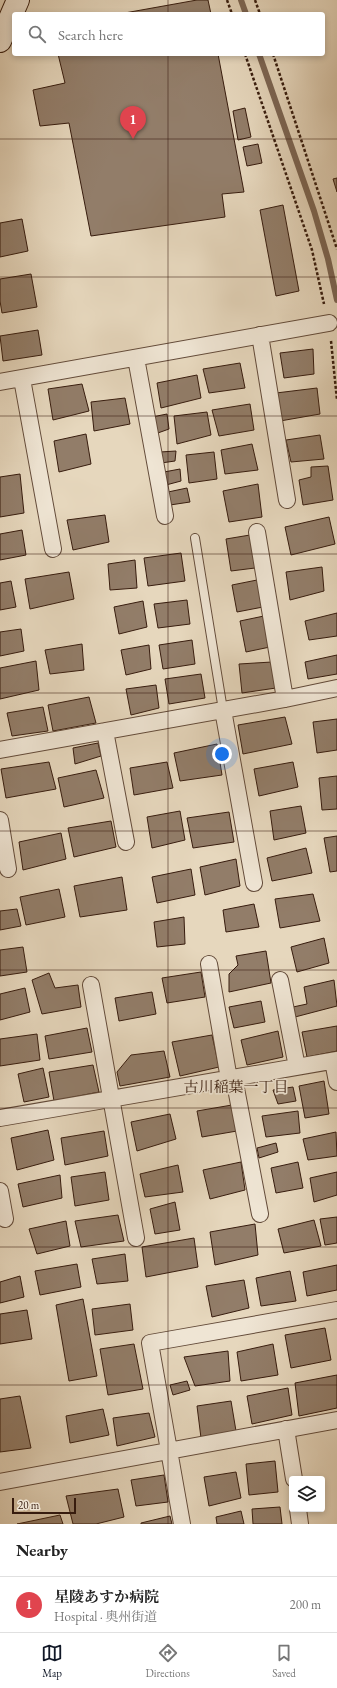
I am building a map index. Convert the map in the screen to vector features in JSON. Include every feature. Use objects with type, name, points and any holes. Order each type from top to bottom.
[{"type":"street","points":[[13,12],[18,0]]},
{"type":"street","points":[[0,41],[12,14]]},
{"type":"street","points":[[0,382],[329,323]]},
{"type":"street","points":[[260,336],[287,500]]},
{"type":"street","points":[[136,358],[165,516]]},
{"type":"street","points":[[22,379],[53,549]]},
{"type":"street","points":[[258,532],[285,699]]},
{"type":"street","points":[[0,750],[285,699],[337,688]]},
{"type":"street","points":[[223,710],[254,883]]},
{"type":"street","points":[[105,731],[126,842]]},
{"type":"street","points":[[0,820],[8,869]]},
{"type":"street","points":[[209,964],[231,1079],[260,1214]]},
{"type":"street","points":[[280,980],[297,1067]]},
{"type":"street","points":[[91,985],[136,1238]]},
{"type":"street","points":[[0,1118],[335,1061],[337,1082]]},
{"type":"street","points":[[0,1192],[5,1219]]},
{"type":"street","points":[[182,1524],[150,1343],[337,1310]]},
{"type":"street","points":[[0,1482],[337,1420]]},
{"type":"street","points":[[286,1429],[294,1476]]},
{"type":"street","points":[[298,1512],[300,1524]]},
{"type":"lane","points":[[195,538],[223,710]]},
{"type":"path","points":[[227,0],[231,12]]},
{"type":"path","points":[[255,0],[259,12]]},
{"type":"path","points":[[246,56],[312,250],[329,323],[337,400]]},
{"type":"path","points":[[274,56],[337,249]]},
{"type":"building","points":[[197,0],[208,0],[211,12],[130,12]]},
{"type":"building","points":[[58,56],[218,56],[244,192],[222,194],[225,217],[91,236],[69,123],[40,126],[33,90],[65,83]]},
{"type":"building","points":[[245,108],[251,137],[238,140],[233,111]]},
{"type":"building","points":[[258,144],[262,163],[247,166],[243,147]]},
{"type":"building","points":[[337,178],[337,192],[333,179]]},
{"type":"building","points":[[283,205],[299,291],[276,296],[260,210]]},
{"type":"building","points":[[22,219],[28,251],[0,257],[0,223]]},
{"type":"building","points":[[31,274],[37,307],[2,313],[0,301],[0,279]]},
{"type":"building","points":[[38,330],[42,355],[3,361],[0,336]]},
{"type":"building","points":[[313,349],[314,374],[284,378],[280,353]]},
{"type":"building","points":[[240,363],[245,388],[209,393],[203,369]]},
{"type":"building","points":[[197,375],[201,398],[161,408],[157,383]]},
{"type":"building","points":[[82,384],[89,411],[53,420],[48,389]]},
{"type":"building","points":[[317,388],[320,414],[280,421],[276,393]]},
{"type":"building","points":[[125,398],[130,424],[94,431],[91,402]]},
{"type":"building","points":[[250,404],[254,430],[219,436],[212,410]]},
{"type":"building","points":[[207,412],[211,435],[177,444],[174,416]]},
{"type":"building","points":[[167,414],[169,429],[155,434],[152,417]]},
{"type":"building","points":[[86,434],[91,464],[59,472],[54,441]]},
{"type":"building","points":[[320,435],[324,459],[291,462],[286,440]]},
{"type":"building","points":[[252,444],[258,470],[225,474],[221,450]]},
{"type":"building","points":[[176,451],[175,461],[161,463],[160,452]]},
{"type":"building","points":[[214,452],[217,479],[189,483],[186,455]]},
{"type":"building","points":[[328,466],[333,500],[303,505],[299,480],[311,477],[311,467]]},
{"type":"building","points":[[180,469],[181,481],[166,485],[164,472]]},
{"type":"building","points":[[20,474],[24,513],[0,517],[0,477]]},
{"type":"building","points":[[258,484],[262,517],[229,522],[223,491]]},
{"type":"building","points":[[187,488],[190,502],[170,505],[168,492]]},
{"type":"building","points":[[105,515],[109,542],[73,550],[67,520]]},
{"type":"building","points":[[329,517],[335,544],[291,555],[285,527]]},
{"type":"building","points":[[22,530],[26,555],[0,560],[0,534]]},
{"type":"building","points":[[250,535],[255,568],[231,571],[226,539]]},
{"type":"building","points":[[181,553],[185,581],[148,586],[144,558]]},
{"type":"building","points":[[135,560],[137,588],[110,590],[108,564]]},
{"type":"building","points":[[322,567],[324,591],[290,600],[286,572]]},
{"type":"building","points":[[69,572],[74,599],[30,609],[25,579]]},
{"type":"building","points":[[257,580],[263,607],[237,612],[232,585]]},
{"type":"building","points":[[11,581],[16,607],[0,610],[0,583]]},
{"type":"building","points":[[187,600],[190,624],[158,628],[154,604]]},
{"type":"building","points":[[143,601],[147,627],[119,634],[114,607]]},
{"type":"building","points":[[337,613],[337,636],[309,640],[305,621]]},
{"type":"building","points":[[264,616],[270,647],[246,652],[240,621]]},
{"type":"building","points":[[21,629],[24,651],[0,656],[0,632]]},
{"type":"building","points":[[192,640],[195,664],[163,669],[159,645]]},
{"type":"building","points":[[82,644],[84,670],[50,674],[45,650]]},
{"type":"building","points":[[149,645],[151,669],[126,675],[121,650]]},
{"type":"building","points":[[337,655],[337,674],[308,679],[305,662]]},
{"type":"building","points":[[36,661],[39,690],[0,699],[0,668]]},
{"type":"building","points":[[272,662],[276,688],[242,693],[239,664]]},
{"type":"building","points":[[201,674],[205,698],[169,704],[165,679]]},
{"type":"building","points":[[156,685],[159,708],[131,715],[126,689]]},
{"type":"building","points":[[89,697],[96,723],[53,731],[48,705]]},
{"type":"building","points":[[43,707],[48,731],[12,736],[7,713]]},
{"type":"building","points":[[285,717],[292,744],[243,754],[238,725]]},
{"type":"building","points":[[337,719],[337,750],[317,753],[313,722]]},
{"type":"building","points":[[98,743],[101,756],[75,764],[73,748]]},
{"type":"building","points":[[217,744],[222,775],[180,781],[174,753]]},
{"type":"building","points":[[49,762],[56,789],[6,798],[1,769]]},
{"type":"building","points":[[167,762],[173,788],[134,795],[130,768]]},
{"type":"building","points":[[293,762],[298,787],[259,796],[254,769]]},
{"type":"building","points":[[96,770],[104,798],[64,807],[58,778]]},
{"type":"building","points":[[337,776],[337,809],[322,810],[319,778]]},
{"type":"building","points":[[301,806],[306,833],[274,840],[270,811]]},
{"type":"building","points":[[180,811],[185,840],[152,848],[147,817]]},
{"type":"building","points":[[229,812],[234,842],[193,848],[187,818]]},
{"type":"building","points":[[111,821],[116,847],[74,857],[68,828]]},
{"type":"building","points":[[61,833],[66,859],[23,870],[19,842]]},
{"type":"building","points":[[337,836],[337,871],[330,872],[324,838]]},
{"type":"building","points":[[306,848],[312,873],[272,881],[267,858]]},
{"type":"building","points":[[236,859],[240,886],[205,895],[200,867]]},
{"type":"building","points":[[191,869],[195,895],[157,903],[152,877]]},
{"type":"building","points":[[122,877],[127,910],[80,917],[74,886]]},
{"type":"building","points":[[59,889],[65,917],[26,925],[20,897]]},
{"type":"building","points":[[313,894],[320,921],[280,928],[275,899]]},
{"type":"building","points":[[254,904],[259,927],[226,932],[223,910]]},
{"type":"building","points":[[17,909],[21,926],[0,930],[0,911]]},
{"type":"building","points":[[184,917],[185,944],[157,947],[154,922]]},
{"type":"building","points":[[324,938],[329,963],[297,972],[291,947]]},
{"type":"building","points":[[23,947],[27,972],[0,976],[0,950]]},
{"type":"building","points":[[266,951],[271,983],[229,992],[229,974],[238,965],[236,956]]},
{"type":"building","points":[[201,972],[205,997],[167,1003],[162,978]]},
{"type":"building","points":[[49,973],[55,988],[78,985],[81,1007],[42,1014],[32,980]]},
{"type":"building","points":[[334,980],[337,1006],[295,1017],[293,1007],[307,1004],[304,987]]},
{"type":"building","points":[[25,988],[30,1012],[0,1020],[0,994]]},
{"type":"building","points":[[152,992],[156,1014],[119,1021],[115,998]]},
{"type":"building","points":[[261,1001],[265,1022],[234,1028],[229,1007]]},
{"type":"building","points":[[337,1026],[337,1051],[307,1057],[302,1032]]},
{"type":"building","points":[[87,1028],[92,1052],[49,1059],[45,1036]]},
{"type":"building","points":[[278,1031],[283,1057],[247,1065],[241,1040]]},
{"type":"building","points":[[37,1034],[40,1060],[0,1066],[0,1039]]},
{"type":"building","points":[[212,1035],[219,1067],[180,1076],[172,1042]]},
{"type":"building","points":[[164,1051],[170,1077],[120,1086],[117,1072],[131,1055]]},
{"type":"building","points":[[93,1065],[99,1092],[54,1101],[49,1072]]},
{"type":"building","points":[[43,1068],[49,1097],[24,1102],[18,1074]]},
{"type":"building","points":[[324,1081],[329,1114],[305,1118],[299,1086]]},
{"type":"building","points":[[293,1087],[296,1101],[278,1104],[273,1090]]},
{"type":"building","points":[[232,1105],[237,1131],[202,1137],[197,1111]]},
{"type":"building","points":[[298,1111],[300,1133],[266,1137],[262,1116]]},
{"type":"building","points":[[170,1114],[176,1139],[137,1151],[131,1122]]},
{"type":"building","points":[[48,1130],[54,1160],[17,1170],[11,1138]]},
{"type":"building","points":[[104,1131],[108,1156],[65,1165],[61,1138]]},
{"type":"building","points":[[336,1132],[337,1156],[308,1160],[303,1139]]},
{"type":"building","points":[[276,1143],[278,1152],[259,1158],[257,1148]]},
{"type":"building","points":[[241,1162],[245,1190],[210,1199],[203,1170]]},
{"type":"building","points":[[298,1162],[303,1188],[276,1193],[271,1168]]},
{"type":"building","points":[[178,1165],[183,1192],[145,1197],[140,1174]]},
{"type":"building","points":[[105,1172],[109,1200],[75,1206],[71,1177]]},
{"type":"building","points":[[337,1172],[337,1195],[314,1202],[310,1178]]},
{"type":"building","points":[[60,1175],[62,1198],[23,1207],[18,1184]]},
{"type":"building","points":[[175,1202],[180,1230],[155,1234],[150,1209]]},
{"type":"building","points":[[118,1215],[124,1241],[81,1247],[75,1221]]},
{"type":"building","points":[[337,1217],[337,1243],[325,1245],[320,1219]]},
{"type":"building","points":[[314,1220],[321,1246],[284,1253],[278,1229]]},
{"type":"building","points":[[66,1221],[70,1246],[37,1254],[29,1229]]},
{"type":"building","points":[[255,1224],[258,1255],[215,1265],[210,1232]]},
{"type":"building","points":[[194,1238],[198,1267],[146,1277],[142,1247]]},
{"type":"building","points":[[125,1254],[128,1281],[97,1284],[92,1259]]},
{"type":"building","points":[[77,1264],[81,1287],[40,1295],[35,1271]]},
{"type":"building","points":[[337,1265],[337,1290],[307,1296],[303,1272]]},
{"type":"building","points":[[290,1271],[296,1301],[261,1306],[256,1278]]},
{"type":"building","points":[[20,1276],[24,1297],[0,1303],[0,1282]]},
{"type":"building","points":[[244,1280],[249,1308],[212,1317],[206,1286]]},
{"type":"building","points":[[83,1299],[97,1376],[69,1381],[56,1305]]},
{"type":"building","points":[[130,1304],[133,1330],[95,1335],[92,1309]]},
{"type":"building","points":[[27,1310],[32,1339],[0,1344],[0,1314]]},
{"type":"building","points":[[325,1328],[331,1360],[291,1368],[285,1335]]},
{"type":"building","points":[[134,1344],[143,1389],[108,1395],[100,1349]]},
{"type":"building","points":[[273,1344],[278,1375],[241,1381],[237,1352]]},
{"type":"building","points":[[228,1351],[230,1381],[195,1386],[184,1357]]},
{"type":"building","points":[[337,1375],[337,1408],[299,1416],[295,1383]]},
{"type":"building","points":[[187,1381],[190,1390],[173,1395],[170,1385]]},
{"type":"building","points":[[288,1388],[292,1415],[252,1424],[247,1396]]},
{"type":"building","points":[[20,1396],[31,1448],[0,1452],[0,1399]]},
{"type":"building","points":[[231,1401],[236,1431],[201,1438],[197,1406]]},
{"type":"building","points":[[103,1409],[109,1435],[70,1443],[66,1416]]},
{"type":"building","points":[[149,1413],[155,1437],[117,1446],[113,1418]]},
{"type":"building","points":[[275,1461],[278,1492],[249,1495],[246,1464]]},
{"type":"building","points":[[236,1472],[241,1498],[209,1506],[204,1477]]},
{"type":"building","points":[[164,1475],[168,1502],[136,1506],[131,1480]]},
{"type":"building","points":[[118,1489],[124,1517],[96,1524],[73,1524],[66,1496]]},
{"type":"building","points":[[280,1507],[282,1524],[253,1524],[252,1509]]},
{"type":"building","points":[[241,1511],[244,1524],[217,1524],[216,1517]]},
{"type":"building","points":[[60,1515],[63,1524],[17,1524]]},
{"type":"building","points":[[170,1516],[172,1524],[141,1524],[141,1523]]},
{"type":"waterway","points":[[241,0],[245,12]]},
{"type":"waterway","points":[[260,56],[314,211],[328,259],[337,300]]},
{"type":"place","name":"星陵あすか病院","points":[[133,139]]},
{"type":"district","name":"古川稲葉一丁目","points":[[236,1086]]}]
